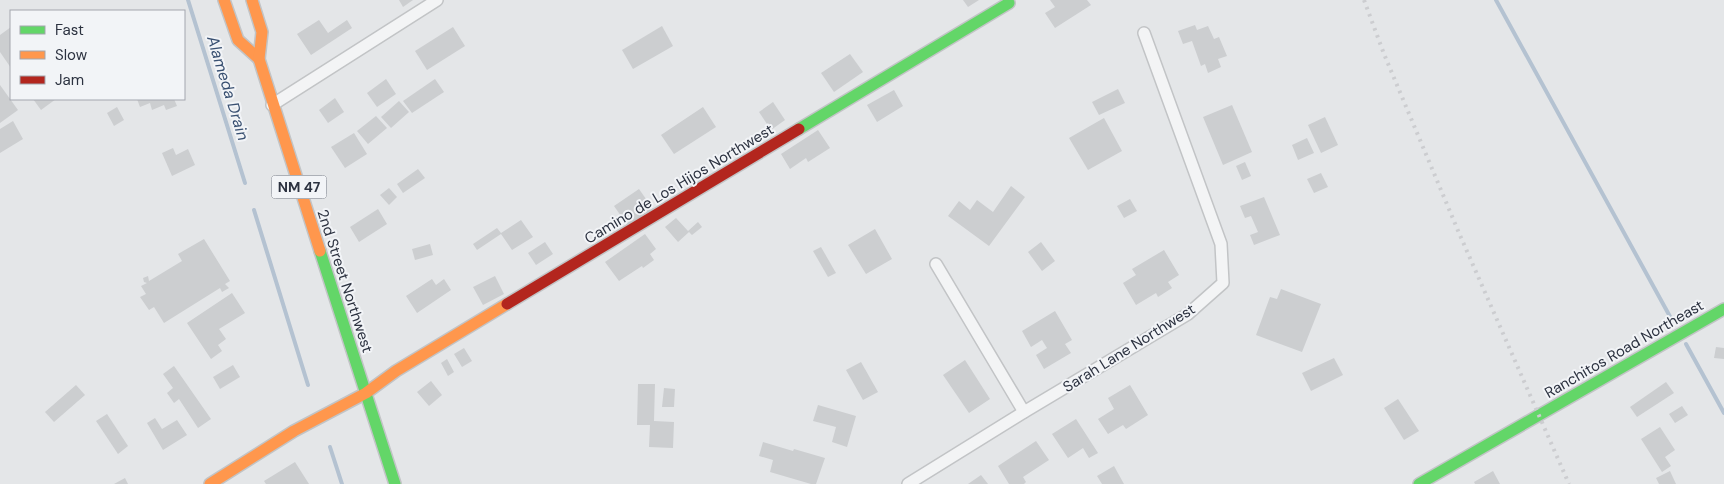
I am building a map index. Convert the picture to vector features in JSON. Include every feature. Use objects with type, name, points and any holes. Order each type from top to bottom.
[{"type":"street","name":"2nd Street Northwest","points":[[224,0],[238,40],[258,60]]},
{"type":"street","name":"2nd Street Northwest","points":[[252,0],[262,32],[258,60],[395,484]]},
{"type":"street","points":[[272,105],[437,0]]},
{"type":"street","name":"Camino de Los Hijos Northwest","points":[[210,484],[294,431],[366,393],[396,371],[1009,3]]},
{"type":"street","name":"Sarah Lane Northwest","points":[[908,484],[1188,314],[1223,283],[1221,244],[1144,33]]},
{"type":"street","points":[[936,264],[1024,412]]},
{"type":"street","name":"Ranchitos Road Northeast","points":[[1419,484],[1724,309]]},
{"type":"building","points":[[399,0],[413,0],[403,7]]},
{"type":"building","points":[[963,0],[979,0],[968,7]]},
{"type":"building","points":[[1050,0],[1087,0],[1091,5],[1055,28],[1045,13],[1055,7]]},
{"type":"building","points":[[319,20],[328,33],[347,20],[352,28],[311,55],[297,34]]},
{"type":"building","points":[[1195,25],[1197,30],[1208,26],[1214,39],[1219,37],[1227,56],[1218,59],[1221,67],[1208,73],[1205,64],[1201,66],[1192,41],[1183,44],[1178,31]]},
{"type":"building","points":[[662,26],[673,46],[633,69],[622,50]]},
{"type":"building","points":[[453,27],[465,46],[427,70],[415,51]]},
{"type":"building","points":[[10,28],[10,67],[0,52],[0,35]]},
{"type":"building","points":[[850,54],[863,72],[834,92],[821,73]]},
{"type":"building","points":[[386,79],[396,94],[377,107],[367,93]]},
{"type":"building","points":[[435,79],[444,92],[412,113],[403,101]]},
{"type":"building","points":[[0,85],[18,110],[0,123]]},
{"type":"building","points":[[1118,89],[1125,103],[1099,115],[1092,102]]},
{"type":"building","points":[[894,90],[903,106],[877,122],[867,105]]},
{"type":"building","points":[[335,98],[344,112],[328,123],[319,110]]},
{"type":"building","points":[[34,100],[55,100],[41,110]]},
{"type":"building","points":[[137,100],[174,100],[177,106],[166,110],[164,105],[152,110],[150,103],[140,107]]},
{"type":"building","points":[[399,101],[409,112],[391,128],[381,117]]},
{"type":"building","points":[[773,102],[785,120],[771,130],[759,112]]},
{"type":"building","points":[[1232,105],[1252,152],[1223,165],[1203,117]]},
{"type":"building","points":[[117,107],[124,120],[114,126],[107,113]]},
{"type":"building","points":[[703,107],[716,127],[674,154],[661,135]]},
{"type":"building","points":[[376,116],[387,128],[368,144],[357,131]]},
{"type":"building","points":[[1325,117],[1338,145],[1321,153],[1308,125]]},
{"type":"building","points":[[1104,118],[1122,151],[1088,170],[1069,138]]},
{"type":"building","points":[[13,121],[23,139],[0,153],[0,129]]},
{"type":"building","points":[[818,130],[830,148],[808,162],[806,158],[790,169],[781,154]]},
{"type":"building","points":[[354,133],[367,154],[345,168],[331,147]]},
{"type":"building","points":[[1307,138],[1314,153],[1298,160],[1292,145]]},
{"type":"building","points":[[173,148],[176,155],[188,149],[195,165],[172,176],[162,153]]},
{"type":"building","points":[[1245,162],[1251,176],[1242,180],[1236,166]]},
{"type":"building","points":[[418,169],[425,178],[403,193],[397,184]]},
{"type":"building","points":[[1321,173],[1328,187],[1314,193],[1307,179]]},
{"type":"building","points":[[1011,186],[1025,197],[989,246],[948,216],[959,201],[970,210],[977,200],[993,212]]},
{"type":"building","points":[[389,188],[397,197],[389,205],[380,195]]},
{"type":"building","points":[[639,189],[653,209],[628,226],[614,206]]},
{"type":"building","points":[[1264,197],[1280,235],[1254,245],[1250,235],[1258,232],[1251,216],[1245,218],[1240,206]]},
{"type":"building","points":[[1130,199],[1137,211],[1124,218],[1117,206]]},
{"type":"building","points":[[378,209],[387,224],[359,242],[350,227]]},
{"type":"building","points":[[676,218],[688,231],[698,222],[702,227],[692,235],[689,232],[678,242],[665,227]]},
{"type":"building","points":[[521,220],[533,237],[512,250],[501,234],[477,250],[473,244],[497,228],[501,233]]},
{"type":"building","points":[[875,229],[892,259],[866,274],[848,245]]},
{"type":"building","points":[[645,234],[656,249],[650,254],[654,260],[619,281],[605,262]]},
{"type":"building","points":[[204,239],[230,281],[225,284],[229,288],[222,292],[220,288],[164,323],[154,307],[149,310],[140,297],[146,294],[141,286],[147,283],[144,282],[143,278],[148,276],[149,281],[182,261],[178,254]]},
{"type":"building","points":[[545,242],[553,254],[536,265],[528,253]]},
{"type":"building","points":[[1041,242],[1055,261],[1042,271],[1028,252]]},
{"type":"building","points":[[430,244],[433,255],[415,260],[412,249]]},
{"type":"building","points":[[821,247],[836,273],[828,277],[813,251]]},
{"type":"building","points":[[1164,250],[1179,275],[1168,282],[1172,288],[1158,297],[1156,293],[1136,305],[1123,283],[1136,275],[1132,269]]},
{"type":"building","points":[[495,276],[504,294],[483,305],[473,287]]},
{"type":"building","points":[[432,279],[436,285],[444,279],[451,290],[417,313],[406,296]]},
{"type":"building","points":[[1281,289],[1321,304],[1302,352],[1256,335],[1270,297],[1277,299]]},
{"type":"building","points":[[232,293],[245,313],[219,329],[226,339],[218,345],[222,351],[211,359],[187,323]]},
{"type":"building","points":[[1055,311],[1072,340],[1065,344],[1071,353],[1044,369],[1036,355],[1047,348],[1042,340],[1031,347],[1022,331]]},
{"type":"building","points":[[1716,347],[1724,348],[1724,359],[1714,358]]},
{"type":"building","points":[[464,348],[472,361],[462,367],[454,354]]},
{"type":"building","points":[[1334,358],[1343,375],[1311,391],[1302,373]]},
{"type":"building","points":[[447,359],[454,372],[448,376],[441,363]]},
{"type":"building","points":[[965,360],[990,399],[969,413],[943,375]]},
{"type":"building","points":[[861,362],[878,392],[863,400],[846,370]]},
{"type":"building","points":[[233,365],[240,377],[220,389],[213,377]]},
{"type":"building","points":[[174,366],[211,419],[198,428],[179,399],[174,403],[167,393],[173,388],[163,374]]},
{"type":"building","points":[[431,381],[442,395],[429,406],[417,392]]},
{"type":"building","points":[[1666,382],[1674,393],[1637,417],[1630,407]]},
{"type":"building","points":[[638,384],[655,384],[654,421],[674,422],[673,448],[649,447],[650,425],[637,425]]},
{"type":"building","points":[[76,385],[85,395],[54,422],[45,412]]},
{"type":"building","points":[[1130,385],[1148,415],[1126,429],[1123,425],[1108,434],[1098,419],[1114,409],[1108,398]]},
{"type":"building","points":[[664,388],[675,389],[674,407],[662,407]]},
{"type":"building","points":[[1398,399],[1419,431],[1404,440],[1384,408]]},
{"type":"building","points":[[818,405],[856,416],[847,447],[832,442],[836,427],[813,421]]},
{"type":"building","points":[[1682,406],[1688,415],[1675,423],[1669,414]]},
{"type":"building","points":[[107,414],[128,446],[118,454],[96,421]]},
{"type":"building","points":[[155,418],[162,429],[177,420],[187,435],[163,450],[147,423]]},
{"type":"building","points":[[1076,419],[1098,453],[1089,458],[1083,448],[1068,458],[1052,434]]},
{"type":"building","points":[[1660,427],[1675,450],[1665,457],[1671,466],[1662,472],[1641,439]]},
{"type":"building","points":[[1036,441],[1049,460],[1023,477],[1026,482],[1024,484],[1009,484],[998,466]]},
{"type":"building","points":[[763,442],[825,458],[816,484],[770,472],[773,460],[759,456]]},
{"type":"building","points":[[295,462],[309,484],[266,484],[264,481]]},
{"type":"building","points":[[1114,466],[1124,484],[1102,484],[1097,476]]},
{"type":"building","points":[[1493,471],[1500,484],[1475,484],[1474,482]]},
{"type":"building","points":[[1670,471],[1676,484],[1659,484],[1656,478]]},
{"type":"building","points":[[981,475],[988,484],[968,484]]},
{"type":"building","points":[[125,478],[128,484],[114,484]]},
{"type":"waterway","name":"Alameda Drain","points":[[188,0],[245,183]]},
{"type":"waterway","points":[[1496,0],[1673,322]]},
{"type":"waterway","name":"Alameda Drain","points":[[254,210],[308,385]]},
{"type":"waterway","points":[[1686,344],[1724,413]]},
{"type":"waterway","name":"Alameda Drain","points":[[330,447],[342,484]]},
{"type":"railway","points":[[1364,0],[1384,54],[1459,233],[1569,484]]},
{"type":"traffic: fast","points":[[799,129],[1009,3]]},
{"type":"traffic: fast","points":[[320,251],[395,484]]},
{"type":"traffic: fast","points":[[1419,484],[1724,309]]},
{"type":"traffic: slow","points":[[224,0],[238,40],[259,59]]},
{"type":"traffic: slow","points":[[252,0],[262,32],[259,59],[320,251]]},
{"type":"traffic: slow","points":[[210,484],[294,431],[366,393],[396,371],[507,304]]},
{"type":"traffic: jam","points":[[507,304],[799,129]]}]
